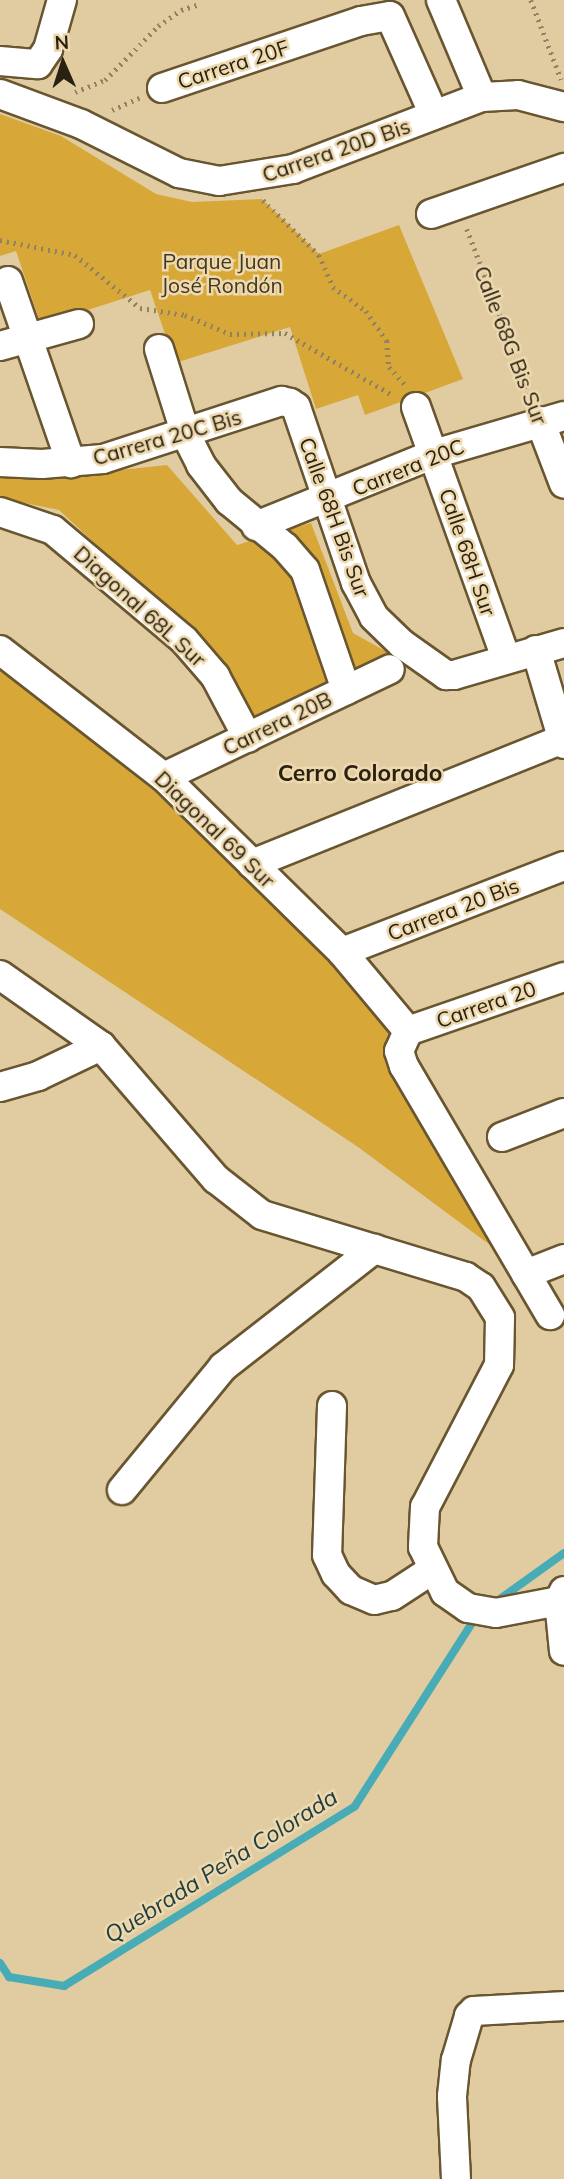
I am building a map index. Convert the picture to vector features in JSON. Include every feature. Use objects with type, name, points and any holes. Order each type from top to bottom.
[{"type":"street","points":[[0,61],[38,64],[48,49],[62,0]]},
{"type":"street","points":[[441,0],[482,97]]},
{"type":"street","name":"Carrera 20F","points":[[162,88],[358,11],[390,16],[434,115]]},
{"type":"street","name":"Carrera 20D Bis","points":[[0,94],[81,124],[149,160],[197,179],[243,180],[293,169],[482,97],[518,95],[564,107]]},
{"type":"street","points":[[431,214],[564,168]]},
{"type":"street","points":[[8,281],[71,463]]},
{"type":"street","points":[[0,346],[28,336],[79,324]]},
{"type":"street","points":[[159,349],[186,435],[201,465],[256,526],[285,547],[305,570],[346,690]]},
{"type":"street","name":"Carrera 20C Bis","points":[[0,462],[71,463],[186,435],[282,401],[290,403]]},
{"type":"street","name":"Calle 68H Bis Sur","points":[[290,403],[296,407],[356,583],[374,617],[401,644],[446,675],[454,675],[506,658]]},
{"type":"street","name":"Calle 68H Sur","points":[[416,407],[506,658]]},
{"type":"street","name":"Carrera 20C","points":[[256,526],[328,500],[434,454],[552,419]]},
{"type":"street","name":"Calle 68G Bis Sur","points":[[552,419],[564,484]]},
{"type":"street","name":"Diagonal 68L Sur","points":[[0,512],[53,530],[184,640],[215,676],[248,738]]},
{"type":"street","points":[[506,658],[564,643]]},
{"type":"street","name":"Diagonal 69 Sur","points":[[0,650],[164,777],[342,952],[408,1031]]},
{"type":"street","points":[[252,864],[563,741],[536,650]]},
{"type":"street","name":"Carrera 20B","points":[[164,777],[390,669]]},
{"type":"street","name":"Carrera 20 Bis","points":[[342,952],[564,866]]},
{"type":"street","points":[[0,975],[101,1046],[216,1179],[262,1215],[466,1277],[481,1287],[500,1318],[499,1365],[425,1507],[420,1527],[432,1570],[445,1592],[468,1608],[496,1613],[562,1596],[564,1651]]},
{"type":"street","name":"Carrera 20","points":[[408,1031],[564,977]]},
{"type":"street","points":[[408,1031],[399,1051],[404,1066],[550,1315]]},
{"type":"street","points":[[0,1087],[38,1076],[101,1046]]},
{"type":"street","points":[[502,1137],[564,1113]]},
{"type":"street","points":[[122,1489],[223,1367],[374,1249]]},
{"type":"street","points":[[526,1275],[564,1259]]},
{"type":"street","points":[[331,1406],[327,1556],[336,1574],[351,1590],[374,1600],[392,1596],[432,1570]]},
{"type":"street","points":[[456,2179],[454,2072],[466,2023],[474,2011],[564,2006]]},
{"type":"path","points":[[531,0],[564,86]]},
{"type":"path","points":[[64,94],[105,80],[158,26],[181,10],[200,4]]},
{"type":"path","name":"Carrera 20F","points":[[81,124],[162,88]]},
{"type":"path","points":[[243,180],[319,255],[333,287],[366,311],[387,341],[389,367],[406,385],[416,407]]},
{"type":"path","name":"Calle 68G Bis Sur","points":[[458,206],[552,419]]},
{"type":"path","points":[[0,240],[75,255],[140,308],[185,315],[230,334],[285,333],[416,407]]},
{"type":"green space","name":"Parque Juan José Rondón","points":[[0,114],[61,136],[156,194],[192,202],[262,199],[319,254],[399,225],[463,379],[365,415],[358,395],[316,409],[290,327],[175,363],[150,290],[41,325],[16,251],[0,256]]},
{"type":"green space","points":[[167,465],[237,545],[311,523],[353,633],[396,657],[251,718],[202,643],[59,510],[0,498],[0,472],[83,474]]},
{"type":"green space","points":[[0,669],[153,790],[336,961],[393,1039],[521,1268],[358,1147],[0,909]]},
{"type":"waterway","name":"Quebrada Peña Colorada","points":[[493,1604],[564,1553]]},
{"type":"waterway","name":"Quebrada Peña Colorada","points":[[0,1963],[9,1977],[64,1986],[355,1806],[477,1615]]},
{"type":"district","name":"Cerro Colorado","points":[[360,773]]}]
